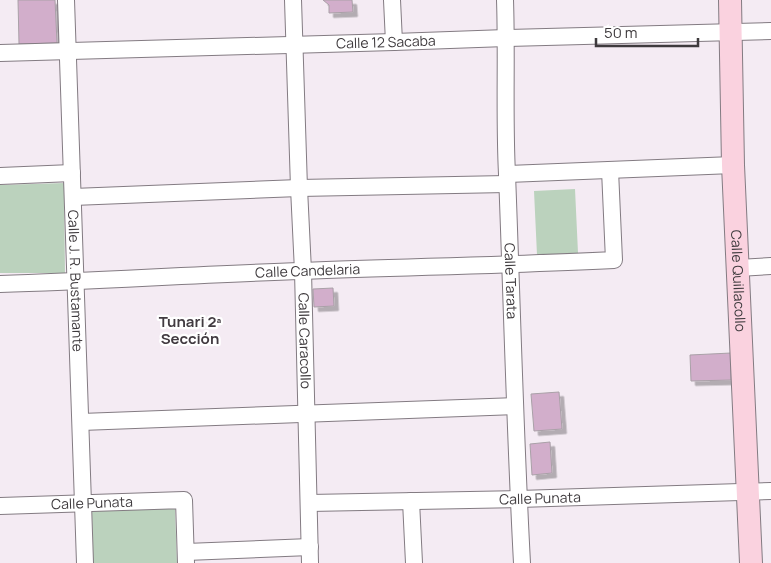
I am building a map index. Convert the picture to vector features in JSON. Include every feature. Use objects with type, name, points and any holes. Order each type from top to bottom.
[{"type":"street","name":"Calle J. R. Bustamante","points":[[66,0],[85,563]]},
{"type":"street","name":"Calle Caracollo","points":[[293,0],[303,271],[310,555]]},
{"type":"street","points":[[392,0],[394,42]]},
{"type":"street","name":"Calle Tarata","points":[[505,0],[509,265],[522,563]]},
{"type":"street","name":"Calle Quillacollo","points":[[730,0],[733,165],[751,563]]},
{"type":"street","name":"Calle 12 Sacaba","points":[[0,52],[771,31]]},
{"type":"street","points":[[73,197],[507,179],[610,170],[733,165]]},
{"type":"street","name":"Calle Candelaria","points":[[0,284],[614,260],[610,170]]},
{"type":"street","points":[[0,176],[72,173]]},
{"type":"street","points":[[738,268],[771,266]]},
{"type":"street","points":[[81,422],[514,406]]},
{"type":"street","name":"Calle Punata","points":[[309,503],[771,491]]},
{"type":"street","name":"Calle Punata","points":[[0,506],[184,500],[186,558]]},
{"type":"street","points":[[411,500],[414,563]]},
{"type":"street","points":[[186,558],[310,555]]},
{"type":"green space","points":[[64,183],[65,273],[0,273],[0,185]]},
{"type":"green space","points":[[575,189],[578,253],[537,255],[534,191]]},
{"type":"green space","points":[[175,508],[177,563],[93,563],[92,511]]},
{"type":"building","points":[[18,0],[55,0],[57,43],[19,44]]},
{"type":"building","points":[[323,0],[352,0],[353,12],[329,13],[329,5]]},
{"type":"building","points":[[333,288],[334,306],[314,307],[313,289]]},
{"type":"building","points":[[731,353],[731,380],[691,381],[690,355]]},
{"type":"building","points":[[559,392],[562,429],[534,431],[531,394]]},
{"type":"building","points":[[550,442],[552,473],[532,475],[530,444]]},
{"type":"district","name":"Tunari 2ª Sección","points":[[190,330]]}]
